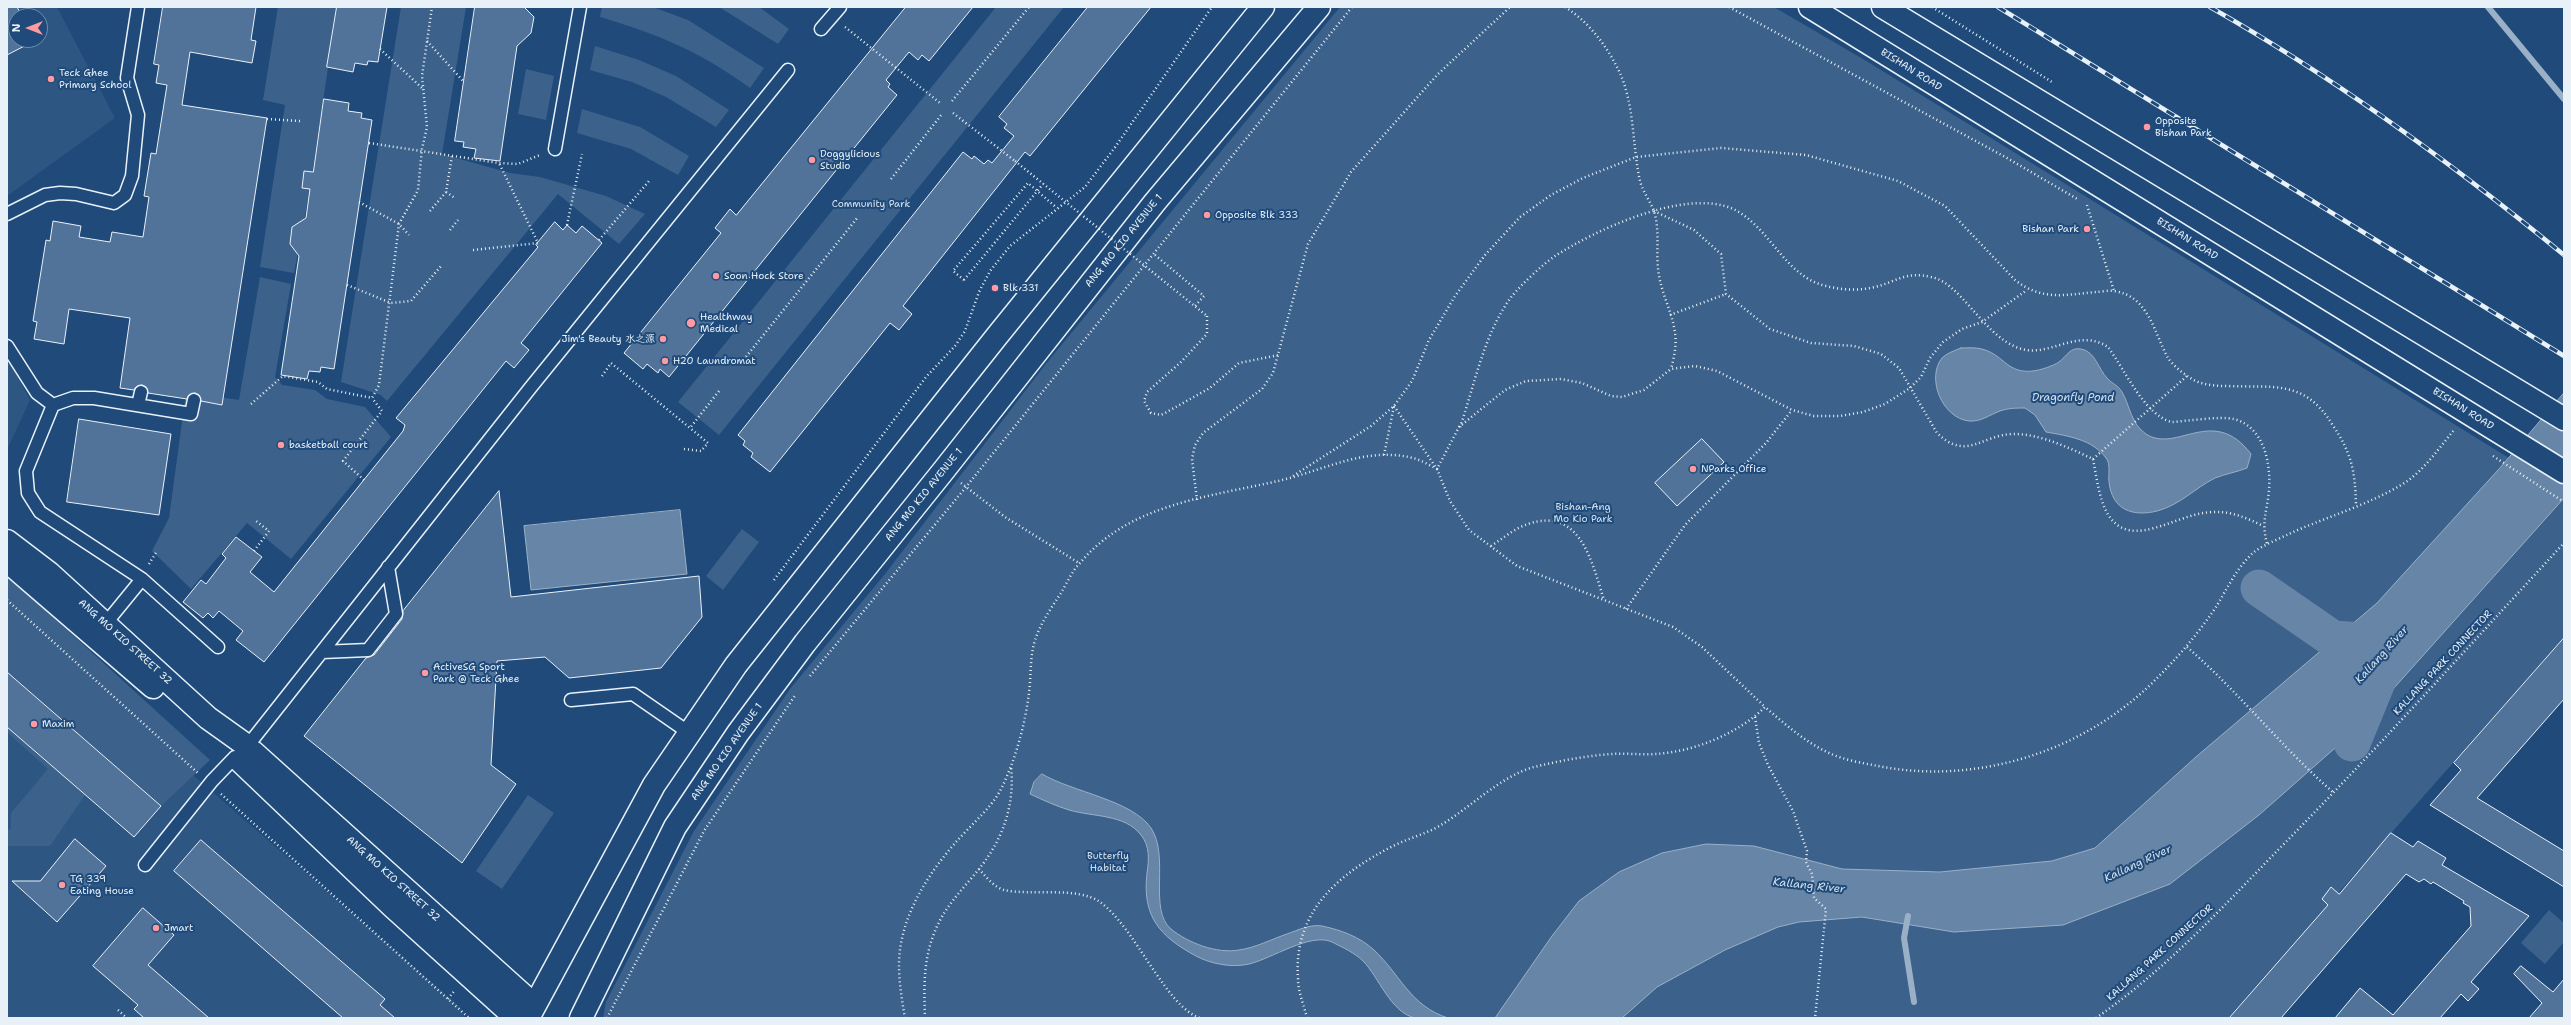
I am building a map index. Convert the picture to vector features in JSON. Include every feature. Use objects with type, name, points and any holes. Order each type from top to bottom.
[{"type":"main road","points":[[531,1012],[654,785],[688,732],[736,664],[1007,324],[1263,7]]},
{"type":"main road","name":"ANG MO KIO AVENUE 1","points":[[581,1018],[675,827],[713,770],[805,643],[944,470],[1155,202],[1319,7]]},
{"type":"main road","name":"BISHAN ROAD","points":[[1810,7],[2564,472]]},
{"type":"main road","points":[[1892,10],[2564,419]]},
{"type":"main road","name":"ANG MO KIO STREET 32","points":[[7,541],[39,575],[99,632],[242,752],[531,1012]]},
{"type":"main road","name":"ANG MO KIO STREET 32","points":[[7,561],[39,575]]},
{"type":"main road","name":"ANG MO KIO STREET 32","points":[[242,752],[392,906],[516,1018]]},
{"type":"lane","points":[[7,214],[45,195],[76,194],[114,203],[125,195],[132,176],[138,115],[127,78],[138,7]]},
{"type":"lane","points":[[555,149],[580,7]]},
{"type":"lane","points":[[821,29],[836,12]]},
{"type":"lane","points":[[145,865],[210,784],[242,752],[536,381],[788,70]]},
{"type":"lane","points":[[7,346],[37,393],[53,405]]},
{"type":"lane","points":[[138,405],[140,392]]},
{"type":"lane","points":[[194,400],[191,414],[94,398],[73,398],[53,405],[26,471],[28,493],[40,512],[142,579],[218,647]]},
{"type":"lane","points":[[322,652],[368,650],[396,614],[388,568]]},
{"type":"lane","points":[[99,632],[142,579]]},
{"type":"lane","points":[[571,700],[633,694],[688,732]]},
{"type":"path","points":[[372,398],[379,385],[391,303],[398,224],[418,190],[422,149],[427,127],[422,88],[432,7]]},
{"type":"path","points":[[952,101],[1029,7]]},
{"type":"path","points":[[807,678],[966,487],[1155,255],[1352,7]]},
{"type":"path","points":[[1197,500],[1192,459],[1195,445],[1203,433],[1262,390],[1273,373],[1280,354],[1308,244],[1351,172],[1438,74],[1510,7]]},
{"type":"path","points":[[1564,7],[1576,14],[1593,31],[1619,72],[1627,94],[1640,183],[1654,212],[1659,240],[1658,267],[1661,292],[1676,332],[1676,351],[1671,368]]},
{"type":"path","points":[[1729,7],[2007,158],[2094,209]]},
{"type":"path","points":[[836,12],[940,103]]},
{"type":"path","points":[[427,41],[464,82]]},
{"type":"path","points":[[380,49],[422,88]]},
{"type":"path","points":[[953,113],[1015,161],[1206,316],[1207,334],[1181,362],[1147,392],[1144,401],[1151,413],[1160,415],[1172,410],[1210,388],[1239,363],[1280,354]]},
{"type":"path","points":[[891,178],[942,114]]},
{"type":"path","points":[[267,118],[301,121]]},
{"type":"path","points":[[368,142],[422,149],[452,156],[499,163],[518,164],[555,149]]},
{"type":"path","points":[[1288,479],[1372,426],[1394,406],[1412,380],[1429,340],[1455,296],[1503,235],[1520,217],[1551,195],[1583,178],[1636,157],[1721,148],[1806,155],[1898,181],[1945,206],[2015,280],[2028,290],[2042,295],[2114,291],[2129,297],[2142,306],[2152,320],[2169,360],[2187,376],[2208,386],[2292,389],[2306,394],[2318,403],[2340,435],[2351,458],[2355,481],[2356,506]]},
{"type":"path","points":[[566,225],[582,154]]},
{"type":"path","points":[[430,212],[446,192],[452,156]]},
{"type":"path","points":[[473,250],[538,243],[499,163]]},
{"type":"path","points":[[598,240],[649,181]]},
{"type":"path","points":[[1043,184],[964,280],[953,271],[1028,183],[1057,208]]},
{"type":"path","points":[[446,192],[455,198]]},
{"type":"path","points":[[359,202],[398,224],[409,236]]},
{"type":"path","points":[[1437,469],[1459,427],[1489,337],[1512,296],[1553,257],[1605,230],[1654,212],[1679,205],[1705,202],[1730,208],[1752,221],[1800,274],[1823,286],[1850,290],[1876,287],[1900,276],[1930,276],[1945,281],[1982,322],[2016,348],[2028,350],[2052,347],[2078,340],[2089,339],[2099,341],[2111,352],[2155,416],[2172,422],[2232,419],[2253,430],[2265,451],[2270,474],[2263,526],[2267,544]]},
{"type":"path","points":[[2088,205],[2114,291]]},
{"type":"path","points":[[1654,212],[1694,230],[1721,254],[1726,294],[1770,329],[1811,343],[1854,346],[1881,354],[1899,368],[1937,433],[1954,445],[1976,446],[1985,441],[2014,434],[2056,442],[2093,459]]},
{"type":"path","points":[[741,363],[858,217]]},
{"type":"path","points":[[450,230],[458,220]]},
{"type":"path","points":[[1155,255],[1204,296],[1195,306]]},
{"type":"path","points":[[347,285],[391,303],[411,301],[442,265]]},
{"type":"path","points":[[1459,427],[1505,390],[1526,380],[1561,379],[1582,383],[1611,396],[1622,397],[1644,390],[1671,368],[1694,366],[1717,371],[1792,410],[1827,416],[1863,412],[1885,404],[1910,388],[1921,377],[1930,358],[1943,342],[1962,329],[1982,322],[2028,290]]},
{"type":"path","points":[[1670,315],[1726,294]]},
{"type":"path","points":[[602,376],[612,363],[708,443],[702,450],[684,449]]},
{"type":"path","points":[[251,404],[283,376],[318,382],[327,389],[372,398],[382,411],[343,461],[364,480]]},
{"type":"path","points":[[2093,459],[2187,376]]},
{"type":"path","points":[[690,428],[718,391]]},
{"type":"path","points":[[1384,455],[1394,406]]},
{"type":"path","points":[[1394,406],[1437,469],[1450,501],[1469,530],[1517,566],[1673,627],[1702,647],[1765,707],[1800,737],[1830,754],[1896,770],[1956,772],[1996,766],[2029,756],[2096,728],[2131,703],[2187,647],[2241,566],[2254,552],[2267,544],[2356,506],[2408,481],[2422,469],[2454,430]]},
{"type":"path","points":[[1626,609],[1685,525],[1766,443],[1792,410]]},
{"type":"path","points":[[2447,426],[2460,434]]},
{"type":"path","points":[[2486,451],[2564,502]]},
{"type":"path","points":[[905,1018],[899,964],[905,930],[914,906],[923,885],[938,864],[999,793],[1011,766],[1030,692],[1030,669],[1037,634],[1079,563],[1098,544],[1127,523],[1161,508],[1288,479],[1353,458],[1384,455],[1413,458],[1437,469]]},
{"type":"path","points":[[2093,459],[2101,502],[2106,513],[2123,528],[2134,531],[2145,530],[2189,515],[2214,512],[2240,515],[2263,526]]},
{"type":"path","points":[[944,470],[1006,517],[1079,563]]},
{"type":"path","points":[[254,551],[269,531],[256,521]]},
{"type":"path","points":[[1491,546],[1526,524],[1540,521],[1554,522],[1568,527],[1579,536],[1587,548],[1604,600]]},
{"type":"path","name":"KALLANG PARK CONNECTOR","points":[[2096,1018],[2113,1006],[2202,929],[2334,793],[2564,543]]},
{"type":"path","points":[[7,600],[469,1018]]},
{"type":"path","points":[[2187,647],[2219,675],[2314,776],[2334,793]]},
{"type":"path","points":[[607,1018],[704,831],[798,691]]},
{"type":"path","points":[[1307,1018],[1298,980],[1298,952],[1305,925],[1319,901],[1329,890],[1366,860],[1440,826],[1519,773],[1565,760],[1611,754],[1656,754],[1684,750],[1730,732],[1755,717],[1765,707]]},
{"type":"path","points":[[1755,717],[1762,751],[1793,811],[1807,851],[1806,862],[1812,874],[1814,898],[1826,909],[1815,1018]]},
{"type":"path","points":[[925,1018],[924,978],[928,951],[936,930],[955,896],[979,869],[994,846],[1008,818],[1013,788],[1011,766]]},
{"type":"path","points":[[979,869],[992,883],[1004,890],[1070,893],[1100,902],[1125,927],[1180,1005],[1192,1015],[1200,1018]]},
{"type":"path","points":[[118,1010],[127,1018]]},
{"type":"shaded area","name":"Teck Ghee Primary School","points":[[7,7],[57,7],[115,118],[7,196]]},
{"type":"shaded area","points":[[7,357],[30,400],[7,450]]},
{"type":"shaded area","points":[[26,630],[459,1006],[465,1018],[7,1018],[7,652]]},
{"type":"green space","points":[[278,7],[337,7],[310,189],[294,273],[260,267],[285,105],[263,100]]},
{"type":"green space","points":[[401,7],[466,7],[442,154],[510,173],[540,177],[606,196],[645,214],[619,244],[558,194],[387,401],[381,395],[341,382]]},
{"type":"green space","points":[[602,7],[653,7],[688,20],[764,68],[750,88],[713,64],[678,45],[642,30],[600,17]]},
{"type":"green space","points":[[719,7],[759,7],[789,29],[778,44]]},
{"type":"green space","name":"Community Park","points":[[996,7],[1064,7],[719,435],[678,402]]},
{"type":"green space","name":"Bishan-Ang Mo Kio Park","points":[[1340,7],[1774,7],[1868,62],[2564,492],[2564,637],[2228,1018],[603,1018],[606,1002],[694,831],[790,689],[885,574],[1045,365]]},
{"type":"green space","points":[[595,46],[639,60],[676,76],[729,110],[716,127],[666,97],[632,82],[590,70]]},
{"type":"green space","points":[[526,69],[554,76],[546,120],[518,114]]},
{"type":"green space","points":[[582,109],[640,127],[689,156],[678,175],[631,149],[577,133]]},
{"type":"green space","points":[[260,277],[291,284],[275,377],[282,385],[315,390],[327,399],[365,407],[391,437],[291,559],[247,523],[191,589],[152,551],[169,518],[186,392],[239,400]]},
{"type":"green space","points":[[742,529],[759,542],[723,590],[706,576]]},
{"type":"green space","points":[[7,578],[21,588],[210,760],[161,806],[13,676],[7,682]]},
{"type":"green space","points":[[7,727],[85,795],[50,846],[7,846],[7,830],[11,829],[11,813],[48,769],[7,732]]},
{"type":"green space","points":[[528,795],[554,813],[502,889],[476,871]]},
{"type":"green space","points":[[2549,910],[2564,923],[2564,942],[2545,964],[2521,943]]},
{"type":"water","name":"Dragonfly Pond","points":[[1961,348],[1976,348],[1985,350],[1997,356],[2012,367],[2025,371],[2033,371],[2054,365],[2074,349],[2086,350],[2093,357],[2104,375],[2117,386],[2125,397],[2134,420],[2146,434],[2158,439],[2170,439],[2209,431],[2223,433],[2237,440],[2251,454],[2247,468],[2215,478],[2173,505],[2148,513],[2132,512],[2119,505],[2114,499],[2109,482],[2108,460],[2094,446],[2079,439],[2046,432],[2035,415],[2025,408],[2003,410],[1973,421],[1959,418],[1951,413],[1939,396],[1936,386],[1937,366],[1942,358],[1948,353]]},
{"type":"water","name":"Kallang River","points":[[2564,393],[2564,498],[2360,726],[2259,815],[2170,884],[2063,925],[1954,932],[1862,917],[1799,922],[1778,927],[1725,950],[1657,987],[1622,1018],[1495,1018],[1552,936],[1579,901],[1619,872],[1662,853],[1706,844],[1754,846],[1842,869],[1940,872],[2052,861],[2095,848],[2197,756],[2377,603],[2499,469]]},
{"type":"water","points":[[680,510],[687,574],[531,590],[524,526]]},
{"type":"water","points":[[1042,774],[1069,786],[1116,803],[1142,818],[1151,828],[1159,853],[1160,896],[1164,920],[1171,929],[1186,939],[1212,949],[1230,951],[1251,947],[1309,927],[1322,926],[1336,930],[1350,935],[1369,945],[1383,959],[1415,998],[1435,1013],[1448,1018],[1419,1019],[1406,1014],[1392,1002],[1369,968],[1360,958],[1332,942],[1323,940],[1302,943],[1258,961],[1236,966],[1208,961],[1196,956],[1172,941],[1156,923],[1151,913],[1147,901],[1146,888],[1148,853],[1146,844],[1141,835],[1134,828],[1118,820],[1069,810],[1030,794],[1034,782]]},
{"type":"building","points":[[7,7],[17,7],[8,8],[8,48],[21,48],[7,55]]},
{"type":"building","points":[[163,7],[256,7],[251,40],[256,41],[252,63],[190,52],[182,105],[267,118],[222,405],[201,401],[199,395],[195,393],[189,395],[187,399],[148,393],[146,387],[142,385],[136,387],[134,390],[120,388],[130,318],[69,309],[64,344],[34,339],[37,322],[33,321],[46,240],[50,241],[53,221],[81,226],[79,237],[110,242],[112,232],[143,237],[149,197],[144,196],[151,153],[156,154],[167,85],[156,83],[159,65],[154,64]]},
{"type":"building","points":[[337,7],[387,7],[378,62],[368,61],[367,65],[355,63],[353,72],[327,67]]},
{"type":"building","points":[[475,7],[524,7],[534,17],[531,33],[517,46],[500,161],[474,158],[476,149],[463,147],[464,142],[455,141]]},
{"type":"building","points":[[906,7],[973,7],[929,61],[922,55],[918,60],[909,52],[886,80],[890,84],[888,87],[897,95],[669,377],[660,369],[658,373],[647,364],[643,369],[624,353],[721,233],[715,228],[730,209],[736,215]]},
{"type":"building","points":[[1088,7],[1151,7],[1030,156],[1025,152],[903,306],[912,314],[899,330],[890,323],[770,472],[751,457],[753,453],[743,445],[745,441],[738,435],[963,152],[972,159],[974,156],[984,164],[988,160],[992,163],[1014,136],[1004,128],[1007,124],[999,117]]},
{"type":"building","points":[[324,99],[349,103],[348,111],[362,113],[361,118],[372,120],[334,369],[321,367],[320,372],[309,371],[307,379],[281,375],[299,256],[290,244],[292,227],[306,218],[310,189],[302,188],[304,171],[313,172]]},
{"type":"building","points":[[555,222],[563,230],[567,225],[576,233],[582,226],[602,243],[521,343],[529,350],[514,368],[506,361],[264,662],[236,640],[243,631],[219,611],[213,618],[208,613],[203,618],[183,602],[201,580],[206,584],[226,558],[222,554],[236,537],[262,557],[250,572],[274,592],[403,431],[405,425],[396,418],[538,247],[536,245]]},
{"type":"building","points":[[79,419],[171,434],[159,515],[67,502]]},
{"type":"building","name":"NParks Office","points":[[1702,439],[1724,462],[1677,506],[1655,483]]},
{"type":"building","name":"ActiveSG Sport Park @ Teck Ghee","points":[[499,491],[511,597],[699,576],[702,617],[661,668],[569,678],[545,657],[497,661],[491,765],[516,784],[462,863],[304,736],[366,658],[374,655],[402,619],[403,611]]},
{"type":"building","points":[[2564,638],[2564,699],[2477,798],[2564,851],[2564,887],[2430,805],[2461,770],[2454,763]]},
{"type":"building","points":[[7,672],[161,806],[134,837],[7,727]]},
{"type":"building","points":[[2391,833],[2413,847],[2418,841],[2446,858],[2442,865],[2529,916],[2471,982],[2479,989],[2468,1001],[2461,994],[2440,1018],[2335,1018],[2360,988],[2393,1015],[2471,926],[2470,907],[2463,903],[2464,901],[2433,882],[2431,884],[2424,879],[2419,882],[2406,874],[2281,1018],[2229,1018],[2328,905],[2322,899],[2331,887],[2339,894]]},
{"type":"building","points":[[75,839],[106,866],[57,922],[12,881],[40,881]]},
{"type":"building","points":[[201,840],[385,999],[380,1005],[395,1018],[343,1018],[174,871]]},
{"type":"building","points":[[143,908],[174,935],[148,965],[209,1018],[144,1018],[134,1009],[138,1005],[93,966]]},
{"type":"building","points":[[2521,966],[2553,992],[2564,979],[2564,1018],[2529,1018],[2542,1003],[2514,974]]},
{"type":"waterway","points":[[2488,7],[2564,99]]},
{"type":"waterway","name":"Kallang River","points":[[2259,588],[2333,639],[2393,643],[2352,743]]},
{"type":"waterway","points":[[1908,916],[1904,938],[1914,1002]]},
{"type":"railway","points":[[1998,7],[2564,356]]},
{"type":"railway","points":[[2210,7],[2257,34],[2348,93],[2436,155],[2564,255]]},
{"type":"place","name":"Teck Ghee Primary School","points":[[51,79]]},
{"type":"place","name":"Opposite Bishan Park","points":[[2147,127]]},
{"type":"place","name":"Doggylicious Studio","points":[[812,160]]},
{"type":"place","name":"Opposite Blk 333","points":[[1207,215]]},
{"type":"place","name":"Bishan Park","points":[[2087,229]]},
{"type":"place","name":"Soon Hock Store","points":[[716,276]]},
{"type":"place","name":"Blk 331","points":[[995,288]]},
{"type":"place","name":"Healthway Medical","points":[[691,323]]},
{"type":"place","name":"Jim's Beauty 水之源","points":[[663,339]]},
{"type":"place","name":"H20 Laundromat","points":[[665,361]]},
{"type":"place","name":"basketball court","points":[[281,445]]},
{"type":"place","name":"NParks Office","points":[[1693,469]]},
{"type":"place","name":"ActiveSG Sport Park @ Teck Ghee","points":[[425,673]]},
{"type":"place","name":"Maxim","points":[[34,724]]},
{"type":"place","name":"TG 339 Eating House","points":[[62,885]]},
{"type":"place","name":"Jmart","points":[[156,928]]},
{"type":"park label","name":"Butterfly Habitat","points":[[1108,862]]}]
